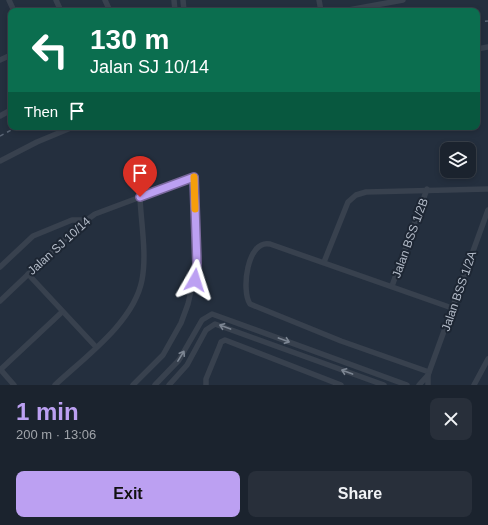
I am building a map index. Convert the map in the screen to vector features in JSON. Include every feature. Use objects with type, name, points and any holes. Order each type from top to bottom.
[{"type":"street","points":[[359,8],[403,0]]},
{"type":"street","points":[[0,161],[37,142],[66,130]]},
{"type":"street","name":"Jalan SJ 10/14","points":[[1,299],[95,214],[194,177],[197,264],[188,304],[181,323],[163,355],[133,385]]},
{"type":"street","points":[[324,262],[348,202],[356,195],[366,192],[428,189],[488,189]]},
{"type":"street","name":"Jalan BSS 1/2B","points":[[392,286],[428,189]]},
{"type":"street","points":[[55,385],[122,322],[132,307],[138,294],[142,279],[143,256],[140,197]]},
{"type":"street","name":"Jalan BSS 1/2A","points":[[429,374],[488,210]]},
{"type":"street","points":[[0,267],[33,236],[72,220],[87,220]]},
{"type":"street","points":[[429,374],[341,341],[250,304],[246,299],[245,292],[253,252],[258,246],[265,243],[270,244],[452,308]]},
{"type":"street","points":[[28,274],[96,347]]},
{"type":"street","points":[[14,385],[0,370],[62,312]]},
{"type":"street","points":[[155,385],[179,360],[202,320],[212,314],[407,385]]},
{"type":"street","points":[[169,385],[187,365],[206,330],[215,324],[382,385]]},
{"type":"street","points":[[206,385],[205,382],[220,345],[226,340],[341,385]]},
{"type":"street","points":[[474,385],[488,358]]},
{"type":"street","points":[[419,385],[429,374]]},
{"type":"street","points":[[428,385],[429,374]]},
{"type":"railway","points":[[480,22],[488,21]]},
{"type":"railway","points":[[0,136],[11,130]]},
{"type":"slow traffic","points":[[194,177],[195,209]]},
{"type":"route","points":[[140,197],[194,177],[197,264],[195,280]]}]
